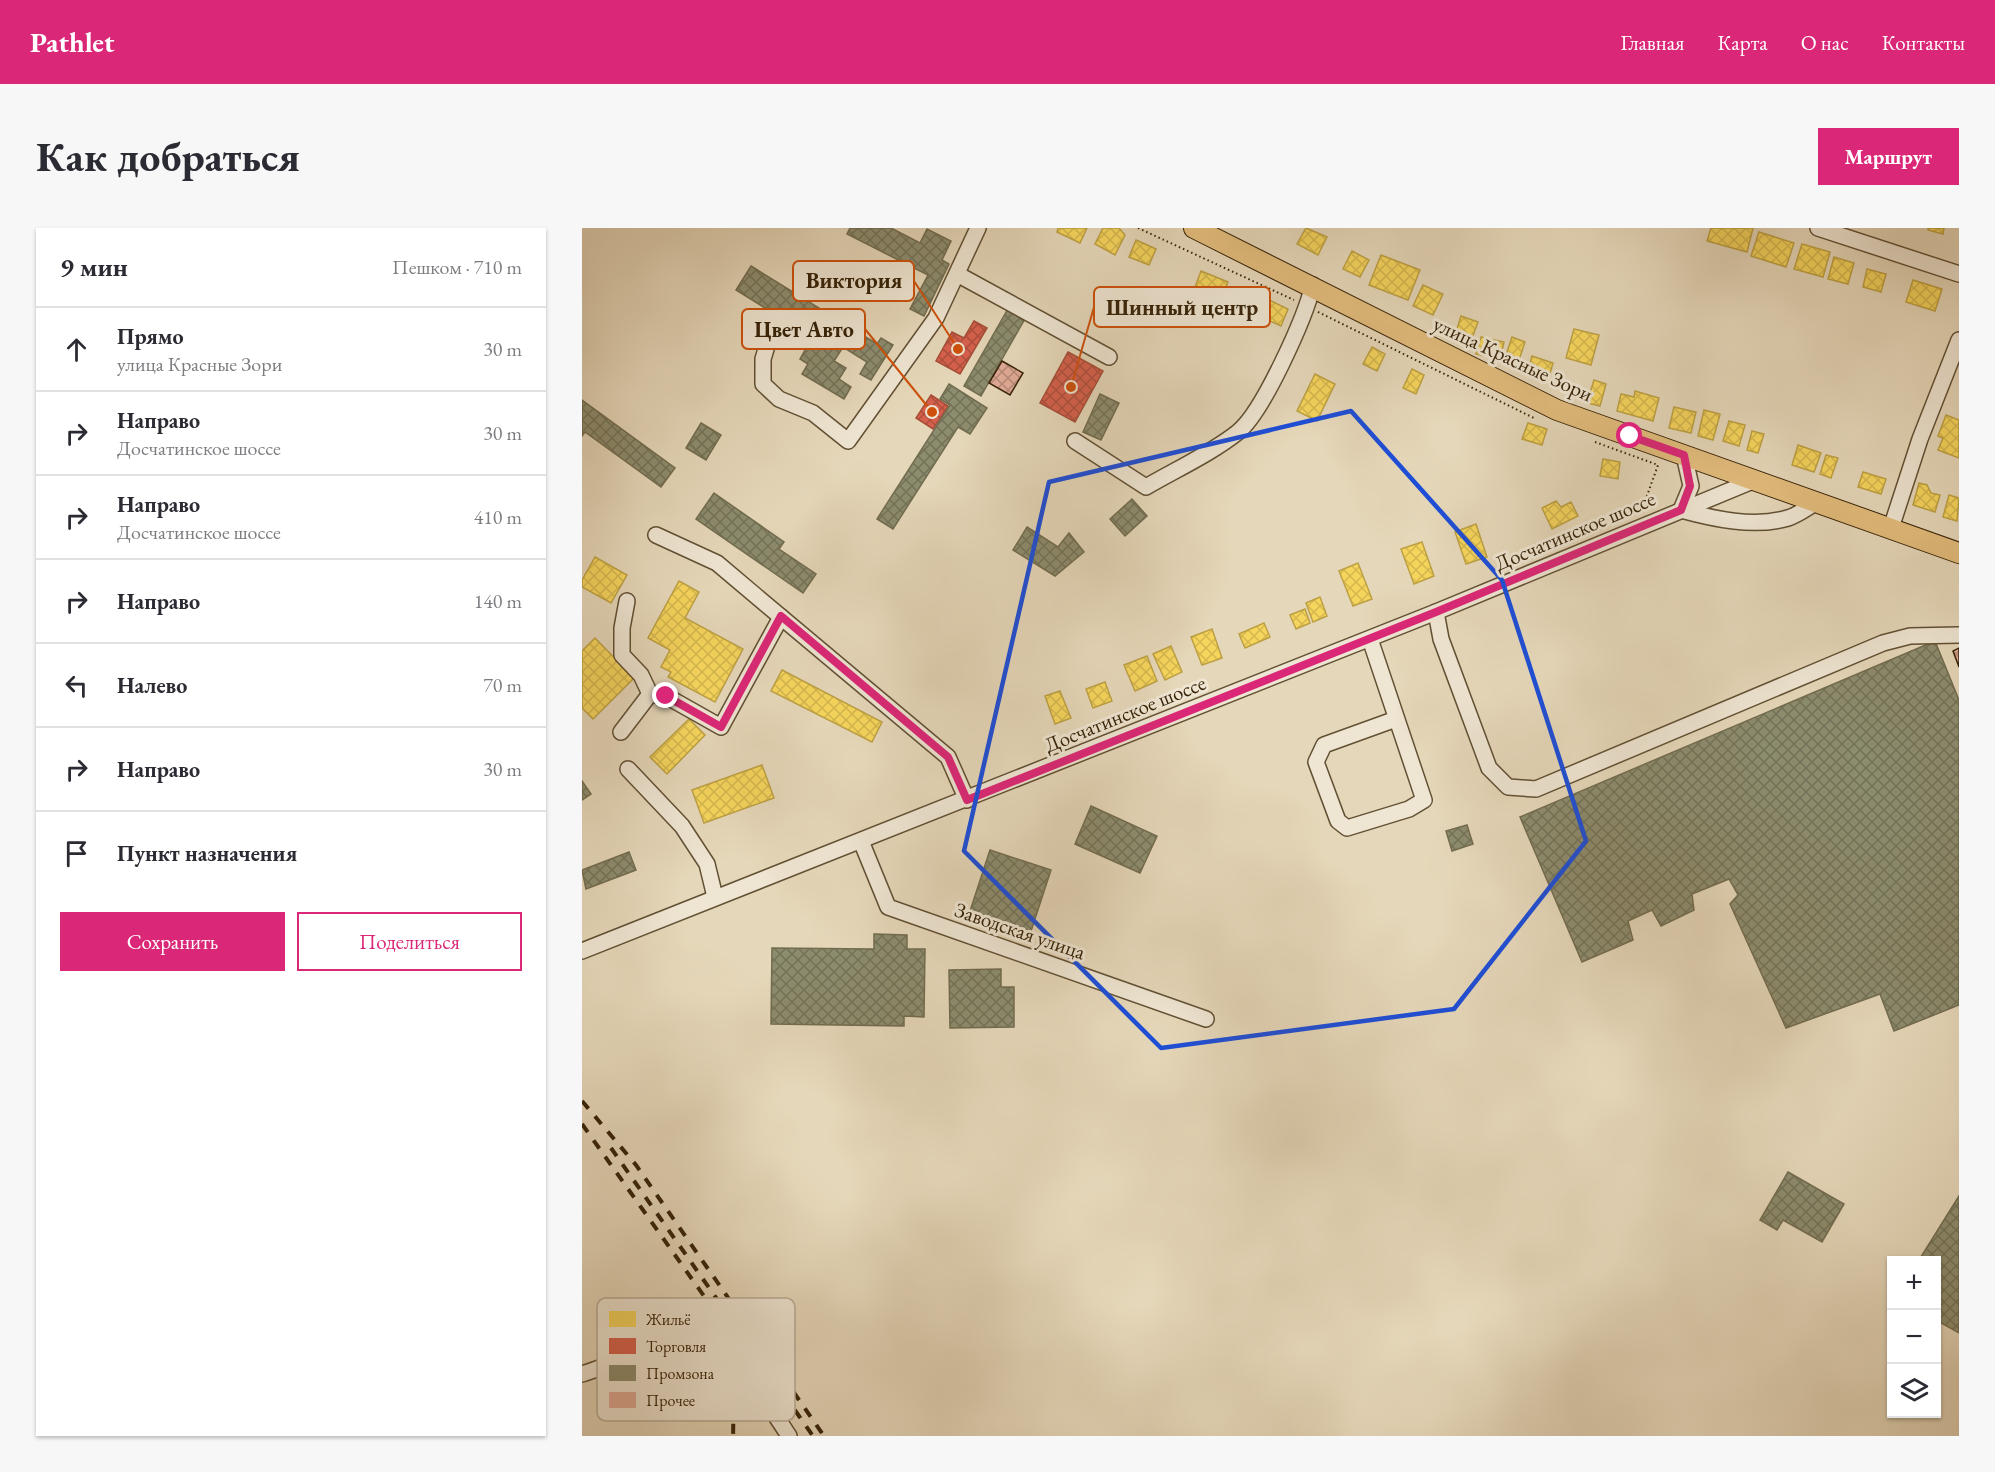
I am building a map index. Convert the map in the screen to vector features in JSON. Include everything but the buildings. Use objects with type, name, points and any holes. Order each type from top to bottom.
[{"type":"main road","name":"улица Красные Зори","points":[[1194,228],[1313,285],[1527,397],[1959,553]]},
{"type":"street","points":[[772,329],[763,359],[763,384],[779,399],[813,413],[848,441],[936,318],[978,228]]},
{"type":"street","points":[[1818,228],[1959,274]]},
{"type":"street","points":[[957,274],[1109,357]]},
{"type":"street","points":[[1075,441],[1146,487],[1238,432],[1257,410],[1308,306],[1313,285]]},
{"type":"street","points":[[1891,528],[1920,439],[1959,340]]},
{"type":"street","name":"Досчатинское шоссе","points":[[1681,510],[1690,486],[1684,455]]},
{"type":"street","name":"Досчатинское шоссе","points":[[582,951],[1370,639],[1755,480]]},
{"type":"street","points":[[1681,510],[1712,519],[1766,522],[1790,518],[1817,502]]},
{"type":"street","points":[[656,535],[717,563],[948,757],[967,800]]},
{"type":"street","points":[[627,601],[622,628],[622,655],[641,675],[651,694]]},
{"type":"street","points":[[1436,612],[1442,639],[1489,768],[1508,788],[1536,789],[1883,643],[1933,634],[1959,635]]},
{"type":"street","points":[[651,694],[666,696],[721,727],[781,616]]},
{"type":"street","points":[[1370,639],[1424,800],[1409,809],[1347,828],[1338,821],[1316,762],[1324,745],[1396,719]]},
{"type":"street","points":[[621,732],[651,694]]},
{"type":"street","points":[[628,769],[682,826],[706,864],[715,897]]},
{"type":"street","name":"Заводская улица","points":[[861,841],[888,907],[1206,1019]]},
{"type":"street","points":[[582,1374],[597,1369]]},
{"type":"street","points":[[779,1421],[789,1436]]},
{"type":"path","points":[[1138,228],[1308,306],[1538,419]]},
{"type":"path","points":[[1589,440],[1658,465],[1643,507],[1626,515]]},
{"type":"highlighted area","points":[[1351,411],[1502,580],[1586,841],[1454,1009],[1161,1048],[964,851],[1049,482]]},
{"type":"railway","points":[[582,1101],[636,1165],[728,1298]]},
{"type":"railway","points":[[582,1124],[705,1298]]},
{"type":"railway","points":[[611,1148],[716,1298]]},
{"type":"railway","points":[[795,1394],[824,1436]]},
{"type":"railway","points":[[795,1410],[813,1436]]},
{"type":"railway","points":[[733,1421],[733,1436]]},
{"type":"place","name":"Виктория","points":[[958,349]]},
{"type":"place","name":"Шинный центр","points":[[1071,387]]},
{"type":"place","name":"Цвет Авто","points":[[932,412]]},
{"type":"route","points":[[666,696],[702,719],[721,727],[781,616],[948,757],[967,800],[1436,612],[1681,510],[1690,486],[1684,455],[1630,436]]}]
